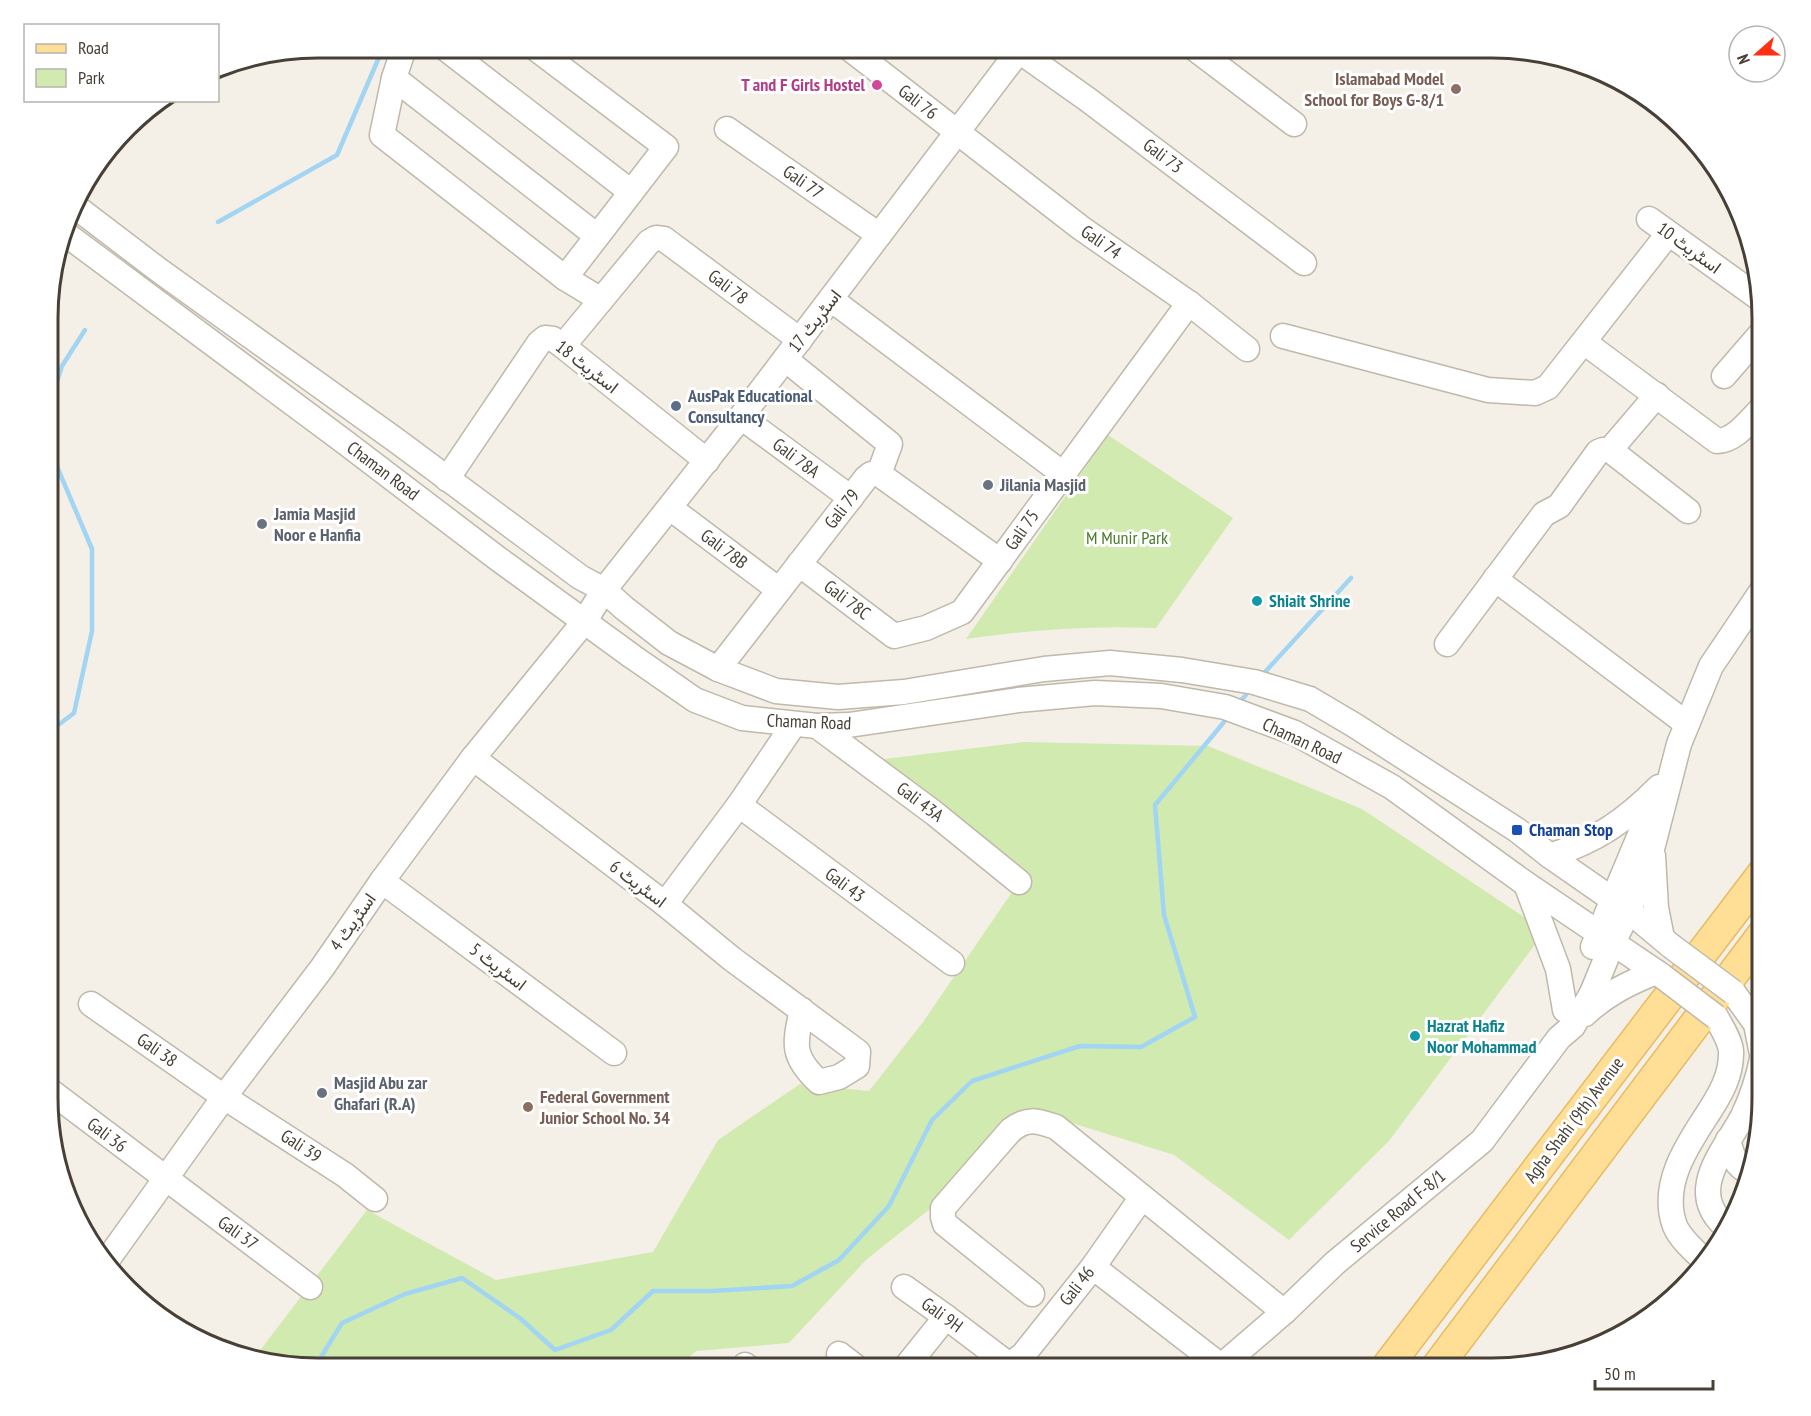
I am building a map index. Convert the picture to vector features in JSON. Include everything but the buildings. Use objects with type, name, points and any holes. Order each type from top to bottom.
[{"type":"main road","name":"Agha Shahi (9th) Avenue","points":[[1394,1358],[1752,887]]},
{"type":"main road","points":[[1444,1358],[1752,947]]},
{"type":"street","points":[[401,58],[382,135],[565,278],[601,300],[562,346]]},
{"type":"street","points":[[458,58],[631,192]]},
{"type":"street","points":[[548,58],[666,147],[565,278]]},
{"type":"street","name":"Gali 76","points":[[862,58],[958,133]]},
{"type":"street","name":"اسٹریٹ 17","points":[[604,590],[832,300],[1012,58]]},
{"type":"street","name":"Gali 73","points":[[1031,58],[1304,263]]},
{"type":"street","points":[[1209,58],[1294,124]]},
{"type":"street","points":[[394,78],[597,236]]},
{"type":"street","name":"Gali 77","points":[[727,129],[879,235]]},
{"type":"street","name":"Gali 74","points":[[958,133],[1081,228],[1188,303],[1247,349]]},
{"type":"street","name":"Chaman Road","points":[[81,211],[160,271],[398,441],[580,577],[604,590],[669,643],[718,669],[776,691],[838,697],[904,692],[1044,669],[1110,663],[1182,670],[1254,682],[1310,699],[1504,822],[1628,911],[1733,992],[1752,1018]]},
{"type":"street","name":"اسٹریٹ 10","points":[[1649,219],[1751,292]]},
{"type":"street","points":[[1283,336],[1488,390],[1535,393],[1548,387],[1668,234]]},
{"type":"street","name":"Gali 78","points":[[601,300],[649,242],[656,237],[664,239],[793,349],[890,444],[879,474]]},
{"type":"street","name":"Chaman Road","points":[[71,238],[584,622],[695,700],[742,718],[806,725],[849,725],[1018,700],[1095,693],[1161,696],[1225,708],[1295,733],[1392,787],[1526,884],[1659,974],[1716,1017],[1731,1048],[1728,1078],[1681,1161],[1672,1181],[1670,1203],[1676,1227],[1689,1246],[1699,1256]]},
{"type":"street","points":[[832,300],[1062,473]]},
{"type":"street","name":"Gali 75","points":[[894,636],[926,628],[962,612],[1188,303]]},
{"type":"street","name":"اسٹریٹ 18","points":[[447,479],[539,343],[545,338],[553,339],[707,461]]},
{"type":"street","points":[[1584,342],[1717,441],[1725,441],[1732,437],[1752,418]]},
{"type":"street","points":[[1724,376],[1752,344]]},
{"type":"street","points":[[1610,450],[1657,395]]},
{"type":"street","name":"Gali 78A","points":[[741,417],[851,498]]},
{"type":"street","points":[[1447,644],[1544,514],[1559,506],[1598,452],[1610,450],[1688,511]]},
{"type":"street","name":"Gali 79","points":[[718,669],[866,478],[871,474],[879,474]]},
{"type":"street","points":[[879,474],[1000,561]]},
{"type":"street","name":"Gali 78B","points":[[670,508],[778,590]]},
{"type":"street","name":"Gali 78C","points":[[799,564],[894,636]]},
{"type":"street","points":[[1495,579],[1687,724]]},
{"type":"street","name":"اسٹریٹ 4","points":[[111,1255],[224,1096],[322,968],[382,881],[473,758],[584,622],[604,590]]},
{"type":"street","name":"Service Road F-8/1","points":[[1628,911],[1664,781],[1687,724],[1711,666],[1752,605]]},
{"type":"street","points":[[665,904],[739,805],[806,725]]},
{"type":"street","name":"Gali 43A","points":[[806,725],[934,813],[1019,882]]},
{"type":"street","name":"اسٹریٹ 6","points":[[473,758],[665,904],[732,959],[802,1010]]},
{"type":"street","points":[[1550,856],[1581,845],[1610,830],[1636,810],[1664,781]]},
{"type":"street","name":"Service Road F-8/1","points":[[1230,1358],[1284,1312],[1335,1263],[1482,1141],[1592,993],[1605,938],[1628,911],[1653,845],[1664,781]]},
{"type":"street","name":"Gali 43","points":[[739,805],[952,963]]},
{"type":"street","points":[[1653,845],[1656,908],[1666,942]]},
{"type":"street","name":"اسٹریٹ 5","points":[[382,881],[614,1053]]},
{"type":"street","points":[[1526,884],[1558,969],[1566,1025],[1624,984],[1659,974]]},
{"type":"street","name":"Gali 38","points":[[91,1004],[224,1096]]},
{"type":"street","points":[[1721,1222],[1708,1203],[1708,1182],[1752,1095]]},
{"type":"street","name":"Gali 39","points":[[224,1096],[345,1175],[375,1199]]},
{"type":"street","name":"Gali 36","points":[[58,1097],[166,1179]]},
{"type":"street","points":[[1032,1294],[945,1224],[943,1208],[1011,1130],[1020,1123],[1035,1121],[1056,1127],[1284,1312]]},
{"type":"street","points":[[1728,1140],[1733,1159],[1743,1169]]},
{"type":"street","name":"Gali 37","points":[[166,1179],[310,1287]]},
{"type":"street","name":"Gali 46","points":[[1018,1358],[1092,1267],[1142,1197]]},
{"type":"street","points":[[1092,1267],[1208,1358]]},
{"type":"street","name":"Gali 9H","points":[[904,1287],[946,1317],[996,1358]]},
{"type":"street","points":[[913,1358],[946,1317]]},
{"type":"green space","name":"M Munir Park","points":[[1108,435],[1233,518],[1156,628],[1061,629],[966,639]]},
{"type":"green space","points":[[1024,742],[1208,746],[1362,809],[1545,931],[1389,1141],[1289,1240],[1174,1155],[1053,1117],[964,1182],[867,1259],[789,1343],[696,1351],[688,1358],[318,1358],[260,1351],[367,1210],[496,1280],[653,1252],[718,1140],[800,1084],[869,1091],[923,1022],[1019,882],[876,760]]},
{"type":"waterway","points":[[218,222],[337,155],[379,58]]},
{"type":"waterway","points":[[58,378],[62,366],[85,330]]},
{"type":"waterway","points":[[58,469],[92,549],[92,631],[74,713],[58,725]]},
{"type":"waterway","points":[[1265,672],[1351,578]]},
{"type":"waterway","points":[[1242,699],[1246,695]]},
{"type":"waterway","points":[[321,1358],[342,1323],[405,1294],[462,1278],[521,1319],[555,1350],[611,1330],[653,1291],[712,1291],[792,1286],[839,1260],[889,1206],[932,1120],[972,1081],[1080,1046],[1141,1047],[1195,1017],[1164,915],[1155,805],[1224,722]]},
{"type":"place","name":"T and F Girls Hostel","points":[[877,85]]},
{"type":"place","name":"Islamabad Model School for Boys G-8/1","points":[[1456,89]]},
{"type":"place","name":"AusPak Educational Consultancy","points":[[676,406]]},
{"type":"place","name":"Jilania Masjid","points":[[988,485]]},
{"type":"place","name":"Jamia Masjid Noor e Hanfia","points":[[262,524]]},
{"type":"place","name":"Shiait Shrine","points":[[1257,601]]},
{"type":"place","name":"Chaman Stop","points":[[1517,830]]},
{"type":"place","name":"Hazrat Hafiz Noor Mohammad","points":[[1415,1036]]},
{"type":"place","name":"Masjid Abu zar Ghafari (R.A)","points":[[322,1093]]},
{"type":"place","name":"Federal Government Junior School No. 34","points":[[528,1107]]}]
